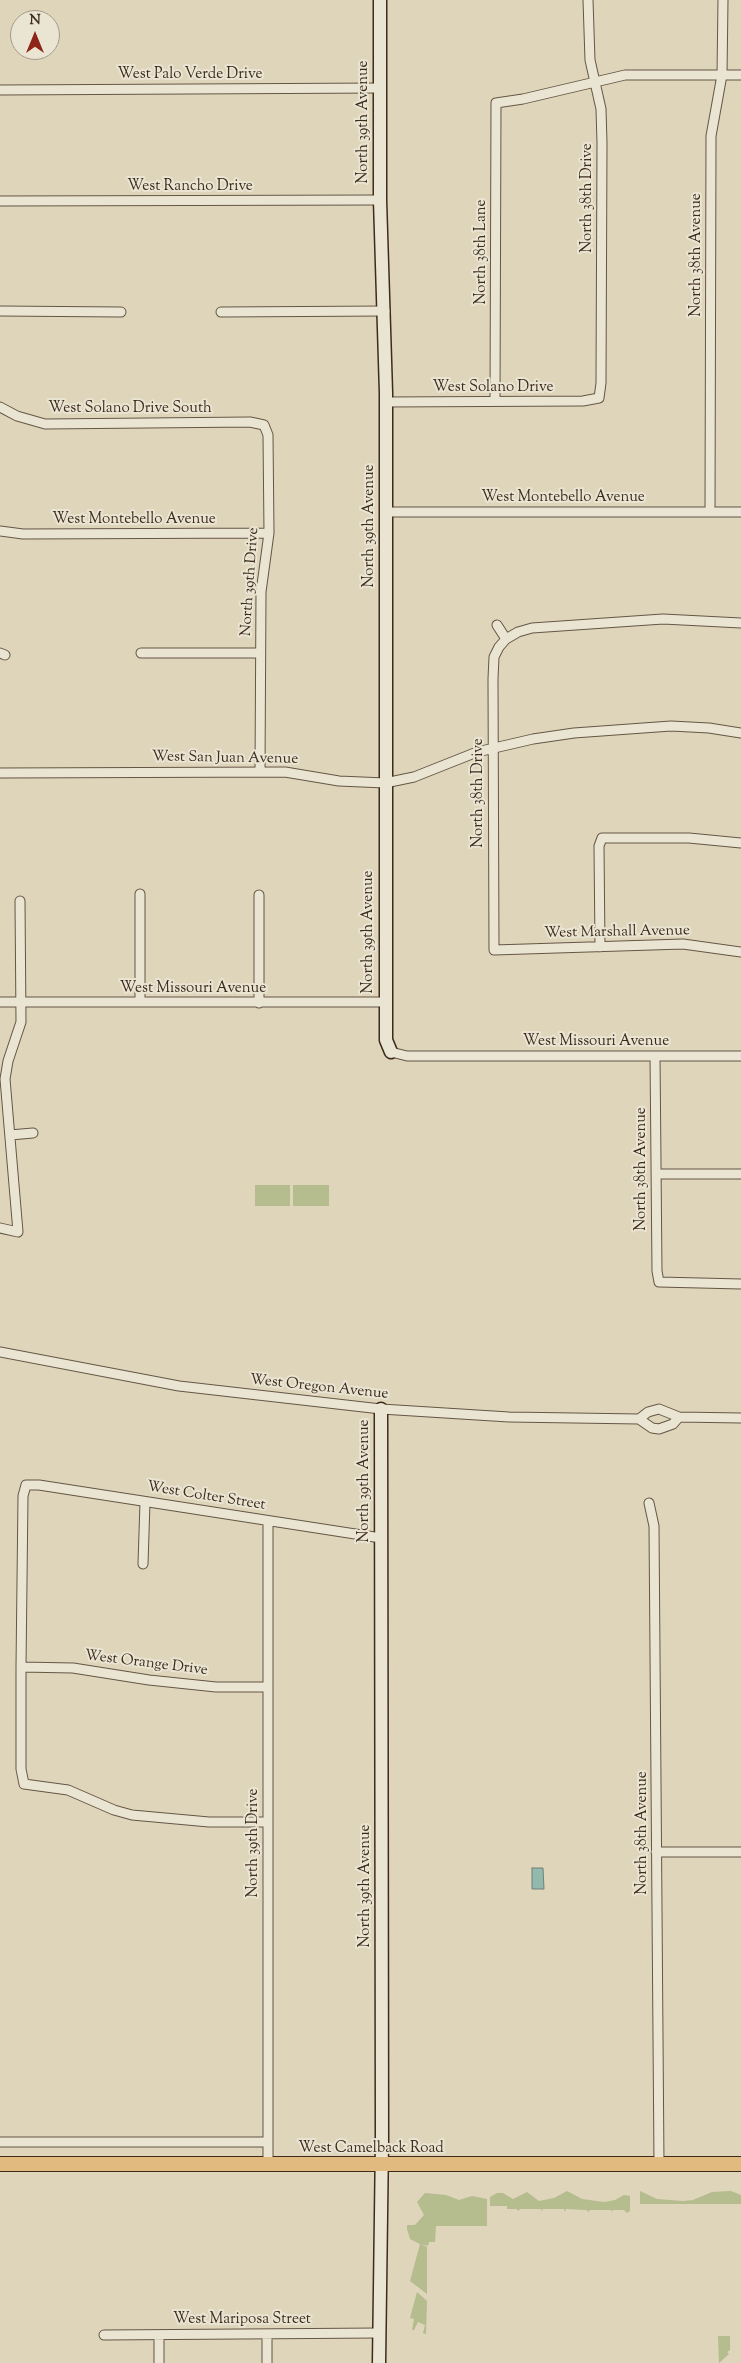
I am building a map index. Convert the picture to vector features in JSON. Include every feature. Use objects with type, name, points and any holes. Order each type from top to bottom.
[{"type":"main road","name":"West Camelback Road","points":[[0,2164],[381,2166],[741,2164]]},
{"type":"street","name":"North 39th Avenue","points":[[380,0],[380,200],[385,310],[386,402],[385,1002],[386,1040],[391,1052]]},
{"type":"street","name":"North 38th Drive","points":[[588,0],[590,60],[601,109],[602,143],[601,374],[599,398]]},
{"type":"street","name":"North 38th Avenue","points":[[710,512],[711,136],[722,75],[723,0]]},
{"type":"street","points":[[594,82],[625,75],[741,75]]},
{"type":"street","name":"North 38th Lane","points":[[495,401],[496,103],[522,99],[594,82]]},
{"type":"street","name":"West Palo Verde Drive","points":[[0,90],[381,88]]},
{"type":"street","name":"West Rancho Drive","points":[[0,201],[380,200]]},
{"type":"street","points":[[221,312],[385,310]]},
{"type":"street","points":[[0,311],[121,312]]},
{"type":"street","name":"West Solano Drive","points":[[386,402],[583,401],[599,398]]},
{"type":"street","name":"West Solano Drive South","points":[[0,407],[17,416],[45,424],[250,422],[264,425]]},
{"type":"street","name":"North 39th Drive","points":[[260,771],[260,592],[269,533],[268,435],[264,425]]},
{"type":"street","name":"West Montebello Avenue","points":[[386,512],[741,512]]},
{"type":"street","name":"West Montebello Avenue","points":[[0,531],[23,534],[269,533]]},
{"type":"street","points":[[497,625],[506,639],[518,632],[532,628],[573,624],[663,619],[741,623]]},
{"type":"street","name":"North 38th Drive","points":[[494,950],[494,657],[499,646],[506,639]]},
{"type":"street","points":[[141,654],[260,653]]},
{"type":"street","name":"West San Juan Avenue","points":[[0,772],[260,771],[285,772],[338,781],[385,783],[414,777],[477,752],[574,733],[639,727],[709,728],[741,733]]},
{"type":"street","points":[[600,947],[599,846],[602,838],[690,838],[741,843]]},
{"type":"street","points":[[140,894],[140,1002]]},
{"type":"street","points":[[259,895],[259,1003]]},
{"type":"street","points":[[0,1228],[18,1232],[5,1072],[20,1028],[20,901]]},
{"type":"street","name":"West Marshall Avenue","points":[[494,950],[683,944],[741,952]]},
{"type":"street","name":"West Missouri Avenue","points":[[0,1002],[385,1002]]},
{"type":"street","name":"West Missouri Avenue","points":[[391,1052],[407,1056],[741,1056]]},
{"type":"street","name":"North 38th Avenue","points":[[655,1056],[657,1271],[659,1282],[741,1284]]},
{"type":"street","points":[[10,1135],[33,1133]]},
{"type":"street","points":[[657,1174],[741,1174]]},
{"type":"street","name":"West Oregon Avenue","points":[[0,1352],[179,1386],[381,1409],[509,1417],[639,1419],[652,1428],[659,1429],[673,1424],[679,1417]]},
{"type":"street","name":"North 39th Avenue","points":[[379,2363],[381,2166],[381,1409]]},
{"type":"street","name":"West Oregon Avenue","points":[[639,1419],[654,1409],[665,1410],[679,1417],[741,1418]]},
{"type":"street","name":"West Colter Street","points":[[20,1667],[23,1496],[26,1485],[39,1485],[382,1538]]},
{"type":"street","points":[[143,1564],[145,1502]]},
{"type":"street","name":"North 38th Avenue","points":[[649,1503],[654,1526],[659,2164]]},
{"type":"street","name":"North 39th Drive","points":[[268,1521],[268,2165]]},
{"type":"street","points":[[20,1667],[21,1769],[24,1784],[68,1790],[114,1810],[132,1814],[209,1822],[268,1822]]},
{"type":"street","name":"West Orange Drive","points":[[20,1667],[73,1668],[150,1680],[216,1687],[268,1687]]},
{"type":"street","points":[[656,1852],[741,1852]]},
{"type":"street","points":[[0,2142],[268,2142]]},
{"type":"street","name":"West Mariposa Street","points":[[104,2335],[379,2333]]},
{"type":"street","points":[[267,2334],[267,2363]]},
{"type":"street","points":[[159,2335],[159,2363]]},
{"type":"green space","points":[[255,1185],[290,1185],[290,1206],[255,1206]]},
{"type":"green space","points":[[293,1185],[329,1185],[329,1206],[293,1206]]},
{"type":"green space","points":[[567,2191],[582,2199],[604,2202],[615,2200],[624,2195],[630,2196],[630,2211],[627,2213],[624,2210],[613,2210],[611,2212],[611,2210],[590,2210],[588,2212],[587,2210],[566,2209],[565,2212],[564,2209],[543,2209],[541,2211],[541,2209],[520,2209],[518,2211],[517,2209],[507,2209],[507,2206],[490,2206],[490,2197],[497,2193],[503,2193],[513,2199],[527,2192],[539,2201],[554,2198]]},
{"type":"green space","points":[[640,2191],[657,2199],[683,2201],[693,2200],[712,2192],[731,2191],[741,2195],[741,2204],[640,2204]]},
{"type":"green space","points":[[425,2193],[446,2195],[459,2200],[472,2196],[487,2199],[487,2226],[436,2226],[435,2242],[429,2242],[428,2246],[421,2244],[427,2247],[427,2294],[410,2281],[420,2244],[410,2239],[407,2229],[407,2225],[415,2225],[424,2215],[417,2202]]},
{"type":"green space","points":[[417,2292],[427,2301],[426,2334],[423,2333],[425,2325],[418,2322],[414,2330],[412,2330],[414,2319],[410,2318]]},
{"type":"green space","points":[[718,2336],[730,2336],[730,2350],[727,2352],[729,2354],[719,2363]]},
{"type":"water","points":[[532,1868],[543,1868],[544,1889],[532,1889]]}]
